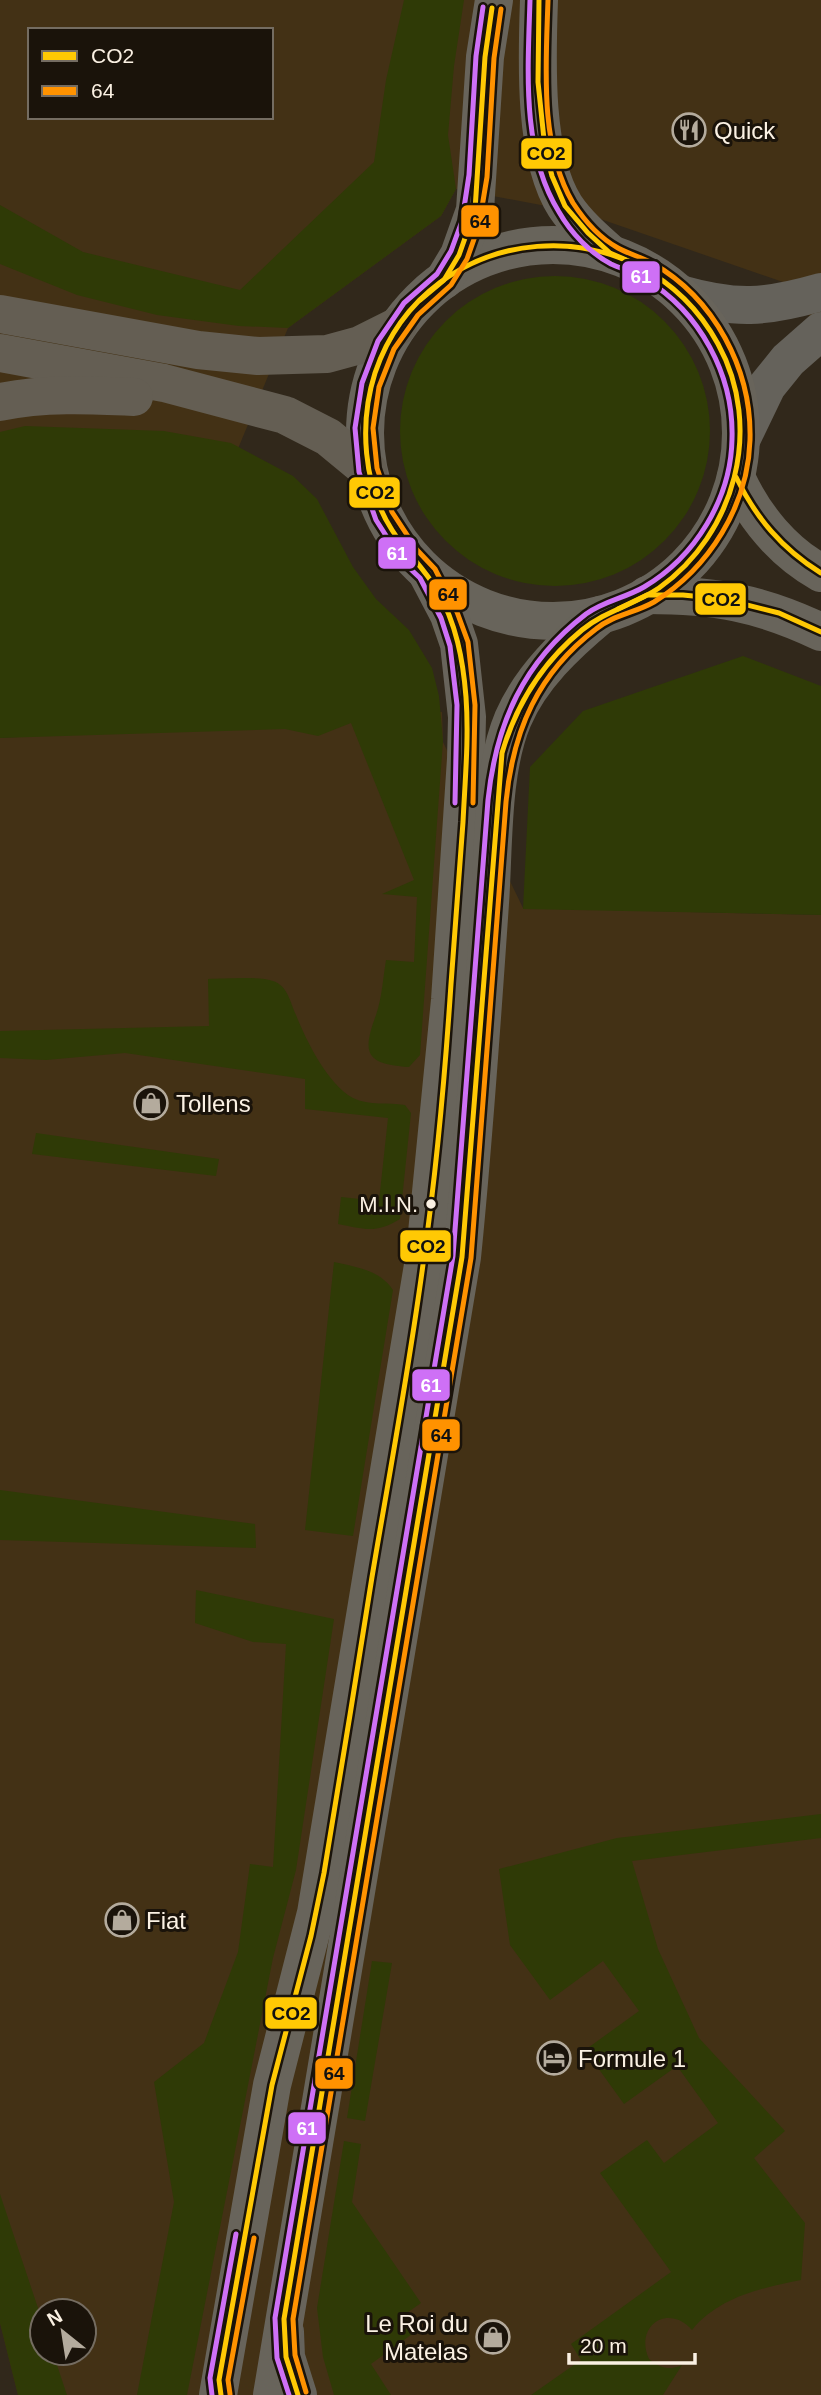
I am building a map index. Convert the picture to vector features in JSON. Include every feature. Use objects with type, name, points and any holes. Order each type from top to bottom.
[{"type":"highway","points":[[0,297],[51,321]]},
{"type":"highway","points":[[0,314],[51,321],[198,350],[270,356],[327,354],[360,345],[398,326]]},
{"type":"highway","points":[[0,353],[164,383],[285,415],[328,437],[368,470]]},
{"type":"highway","points":[[0,401],[89,395],[244,405]]},
{"type":"main road","points":[[444,280],[459,256],[475,210],[483,78],[494,0]]},
{"type":"main road","points":[[539,0],[538,82],[546,157],[565,206],[610,253]]},
{"type":"main road","points":[[739,459],[725,509],[699,552],[675,576],[647,595],[601,615],[555,621],[508,616],[465,600],[427,573],[410,556],[384,516],[368,470],[366,406],[378,365],[398,326],[411,309],[444,280],[482,258],[524,247],[568,245],[610,253],[648,270],[680,294],[707,324],[727,360],[738,399],[739,459],[743,492],[772,534],[790,552],[821,573]]},
{"type":"main road","points":[[219,2390],[272,2085],[316,1913],[425,1253],[450,1000],[467,727],[459,644],[449,615],[427,573]]},
{"type":"main road","points":[[647,595],[683,595],[733,601],[779,613],[821,632]]},
{"type":"main road","points":[[272,2395],[462,1257],[474,1138],[503,747],[514,718],[545,669],[564,647],[601,615]]},
{"type":"street","points":[[680,294],[716,304],[742,306],[786,302],[821,292]]},
{"type":"street","points":[[739,459],[767,386],[788,360],[821,331]]},
{"type":"street","points":[[284,2319],[286,2357],[298,2395]]},
{"type":"shaded area","points":[[0,0],[821,0],[821,331],[783,282],[583,213],[456,189],[441,216],[288,328],[237,451],[0,442]]},
{"type":"shaded area","points":[[442,712],[443,742],[523,908],[821,915],[821,2395],[18,2395],[0,2323],[0,738]]},
{"type":"green space","points":[[404,0],[464,0],[454,66],[448,135],[456,189],[441,216],[288,328],[239,326],[157,315],[77,295],[0,264],[0,205],[83,252],[240,290],[374,162],[386,80]]},
{"type":"green space","points":[[555,276],[585,279],[614,288],[641,302],[675,333],[691,358],[703,386],[710,431],[707,461],[698,490],[684,517],[653,551],[628,567],[600,579],[555,586],[525,583],[496,574],[469,560],[435,529],[419,504],[407,476],[400,431],[403,401],[412,372],[426,345],[457,311],[482,295],[510,283]]},
{"type":"green space","points":[[25,426],[164,431],[231,443],[293,476],[317,499],[353,567],[376,599],[409,630],[432,668],[439,696],[443,741],[420,1055],[409,1067],[383,1063],[376,1059],[371,1054],[369,1039],[380,1002],[386,960],[414,962],[417,897],[382,894],[414,880],[351,723],[318,736],[285,729],[0,738],[0,432]]},
{"type":"green space","points":[[743,656],[821,686],[821,915],[523,909],[530,767],[583,711]]},
{"type":"green space","points":[[208,979],[260,979],[278,983],[288,995],[319,1061],[344,1092],[365,1102],[405,1105],[411,1113],[400,1219],[377,1228],[363,1229],[338,1224],[341,1197],[379,1201],[388,1118],[305,1109],[305,1079],[125,1053],[46,1060],[0,1058],[0,1031],[209,1026]]},
{"type":"green space","points":[[36,1133],[219,1159],[216,1176],[32,1154]]},
{"type":"green space","points":[[334,1262],[374,1274],[388,1283],[393,1290],[353,1536],[305,1530]]},
{"type":"green space","points":[[0,1490],[255,1524],[256,1548],[0,1540]]},
{"type":"green space","points":[[196,1590],[334,1619],[296,1870],[273,1958],[187,2395],[137,2395],[174,2202],[154,2082],[204,2043],[238,1952],[250,1864],[273,1867],[286,1644],[253,1642],[195,1623]]},
{"type":"green space","points":[[821,1814],[821,1838],[632,1861],[658,1949],[699,2038],[785,2131],[754,2158],[805,2223],[801,2280],[756,2291],[728,2302],[715,2309],[692,2330],[673,2318],[656,2322],[646,2337],[649,2359],[665,2368],[682,2365],[663,2395],[531,2395],[581,2360],[571,2344],[671,2272],[600,2173],[647,2140],[664,2163],[718,2123],[677,2066],[624,2104],[585,2050],[639,2011],[603,1961],[550,2000],[510,1945],[499,1869],[617,1838]]},
{"type":"green space","points":[[372,1961],[392,1963],[365,2121],[347,2118]]},
{"type":"green space","points":[[344,2141],[361,2144],[352,2202],[421,2303],[404,2315],[415,2332],[371,2364],[391,2395],[334,2395],[323,2357],[317,2308]]},
{"type":"green space","points":[[0,2194],[34,2297],[28,2297],[28,2367],[58,2367],[67,2395],[18,2395],[0,2323]]},
{"type":"transit line","name":"61","points":[[289,2395],[277,2358],[275,2318],[453,1256],[492,772],[506,720],[516,696],[545,653],[586,614],[644,587],[679,560],[707,524],[725,483],[730,461],[731,415],[727,392],[710,347],[697,327],[665,293],[641,277],[611,264],[588,248],[564,220],[547,188],[538,163],[529,109],[530,0]]},
{"type":"transit line","name":"CO2","points":[[539,0],[538,82],[545,149],[552,176],[565,206],[588,233],[610,253],[640,266]]},
{"type":"transit line","name":"64","points":[[306,2392],[295,2355],[293,2319],[471,1258],[509,776],[522,727],[532,705],[558,664],[603,624],[654,602],[692,572],[722,533],[742,488],[748,465],[749,413],[744,387],[725,338],[711,316],[694,295],[674,278],[652,263],[611,244],[599,234],[577,209],[562,180],[554,156],[547,104],[548,0]]},
{"type":"transit line","name":"61","points":[[455,803],[457,705],[450,646],[441,618],[420,578],[403,562],[376,520],[359,472],[355,428],[362,383],[378,341],[404,303],[437,274],[451,251],[462,221],[469,175],[476,56],[483,7]]},
{"type":"transit line","name":"CO2","points":[[420,300],[444,280],[459,255],[475,210],[485,57],[492,8]]},
{"type":"transit line","name":"64","points":[[473,803],[475,705],[468,642],[457,612],[435,569],[417,550],[392,512],[377,468],[373,428],[379,387],[394,349],[418,315],[451,285],[467,259],[479,225],[487,177],[494,58],[501,9]]},
{"type":"transit line","name":"CO2","points":[[221,2395],[219,2380],[272,2085],[311,1936],[324,1873],[429,1223],[449,1018],[466,760],[465,683],[458,642],[444,603],[432,582],[392,530],[375,494],[366,433],[370,392],[375,373],[402,321],[440,283],[486,258],[537,246],[589,249],[639,266],[683,298],[718,344],[732,376],[739,410],[740,444],[734,477],[723,509],[707,539],[685,565],[659,588],[591,623],[555,656],[523,701],[502,753],[462,1257],[284,2319],[286,2357],[298,2395]]},
{"type":"transit line","name":"CO2","points":[[736,477],[752,506],[771,531],[794,554],[821,573]]},
{"type":"transit line","name":"CO2","points":[[618,609],[647,595],[723,599],[779,613],[821,632]]},
{"type":"transit line","name":"61","points":[[212,2395],[210,2378],[236,2234]]},
{"type":"transit line","name":"64","points":[[230,2394],[228,2380],[254,2238]]},
{"type":"place","name":"Quick","points":[[689,130]]},
{"type":"place","name":"Tollens","points":[[151,1103]]},
{"type":"place","name":"M.I.N.","points":[[431,1204]]},
{"type":"place","name":"Fiat","points":[[122,1920]]},
{"type":"place","name":"Formule 1","points":[[554,2058]]},
{"type":"place","name":"Le Roi du Matelas","points":[[493,2337]]}]
